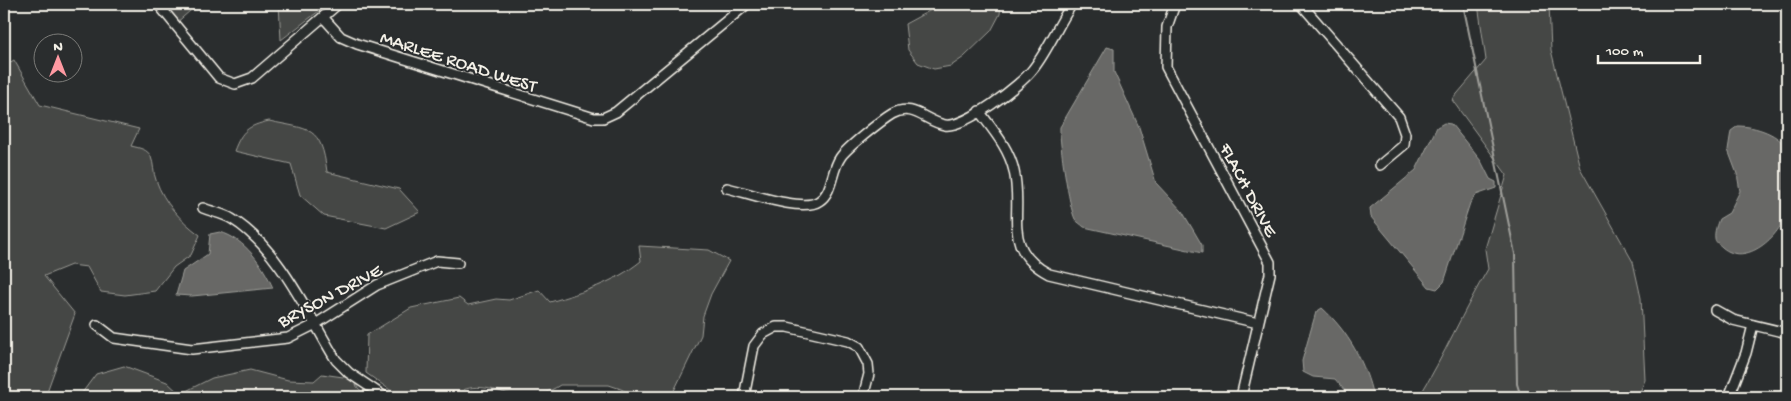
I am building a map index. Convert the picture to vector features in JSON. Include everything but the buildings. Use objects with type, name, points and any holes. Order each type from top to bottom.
[{"type":"street","points":[[158,4],[218,78],[235,84],[252,78],[338,4]]},
{"type":"street","name":"MARLEE ROAD WEST","points":[[323,17],[341,37],[357,44],[594,118],[608,116],[616,112],[747,4]]},
{"type":"street","points":[[727,188],[802,205],[818,202],[828,191],[840,156],[892,115],[902,110],[913,111],[944,125],[954,125],[980,111],[1024,81],[1072,4]]},
{"type":"street","name":"FLACH DRIVE","points":[[1175,4],[1167,27],[1166,67],[1270,262],[1270,274],[1242,397]]},
{"type":"street","points":[[1300,4],[1399,117],[1405,134],[1404,146],[1380,165]]},
{"type":"street","points":[[980,111],[1005,147],[1014,172],[1019,245],[1027,259],[1035,267],[1049,274],[1202,308],[1258,323]]},
{"type":"street","points":[[204,208],[231,218],[256,237],[275,259],[336,360],[349,373],[385,397]]},
{"type":"street","name":"BRYSON DRIVE","points":[[97,325],[114,338],[192,350],[288,338],[314,325],[377,286],[437,261],[458,263]]},
{"type":"street","points":[[1715,310],[1733,320],[1787,333]]},
{"type":"street","points":[[1729,397],[1746,352],[1753,325]]},
{"type":"street","points":[[744,397],[754,346],[763,334],[776,327],[787,327],[848,341],[859,347],[868,364],[863,397]]},
{"type":"shaded area","points":[[158,4],[198,4],[175,24]]},
{"type":"shaded area","points":[[279,4],[328,4],[281,40]]},
{"type":"shaded area","points":[[942,4],[1001,4],[1000,14],[991,31],[964,57],[951,66],[934,69],[918,63],[908,50],[905,24]]},
{"type":"shaded area","points":[[1478,4],[1549,4],[1551,50],[1580,168],[1633,262],[1641,298],[1645,380],[1638,397],[1419,397],[1488,269],[1485,249],[1507,175],[1452,100],[1486,60]]},
{"type":"shaded area","points":[[1107,47],[1114,49],[1114,72],[1139,127],[1156,183],[1182,211],[1202,245],[1202,253],[1084,227],[1075,219],[1065,174],[1060,127]]},
{"type":"shaded area","points":[[14,60],[40,105],[139,129],[131,146],[143,149],[150,154],[155,177],[168,204],[186,224],[200,235],[191,255],[174,267],[155,291],[125,295],[101,292],[87,267],[71,265],[44,276],[75,314],[45,397],[4,397],[4,66]]},
{"type":"shaded area","points":[[269,121],[295,126],[311,132],[321,145],[327,172],[399,189],[420,212],[386,228],[324,216],[300,195],[291,164],[234,151],[240,138],[247,130]]},
{"type":"shaded area","points":[[1444,123],[1451,124],[1481,161],[1490,179],[1496,182],[1496,188],[1476,195],[1470,203],[1444,282],[1437,289],[1429,287],[1371,217],[1370,208],[1416,170],[1437,127]]},
{"type":"shaded area","points":[[1738,126],[1767,132],[1779,140],[1787,151],[1787,212],[1783,221],[1770,239],[1761,246],[1741,254],[1731,253],[1722,247],[1716,241],[1715,236],[1719,219],[1729,213],[1740,191],[1737,174],[1728,150],[1731,131]]},
{"type":"shaded area","points":[[220,232],[237,240],[252,254],[273,288],[192,296],[176,295],[183,271],[208,254],[210,234]]},
{"type":"shaded area","points":[[639,246],[709,250],[729,261],[711,294],[703,316],[701,335],[671,397],[635,397],[609,385],[560,385],[545,393],[527,397],[476,387],[463,390],[459,397],[400,397],[366,373],[367,335],[411,308],[459,298],[468,305],[496,299],[509,300],[539,290],[550,302],[598,286],[631,269],[641,261]]},
{"type":"shaded area","points":[[1322,308],[1340,327],[1355,349],[1366,372],[1373,397],[1350,397],[1335,379],[1313,377],[1303,372],[1302,361],[1316,312]]},
{"type":"shaded area","points":[[124,366],[167,382],[180,394],[212,378],[250,370],[288,380],[314,381],[322,374],[350,378],[359,389],[370,397],[79,397],[96,374]]},
{"type":"waterway","points":[[1463,4],[1515,254],[1517,384],[1521,397]]}]
